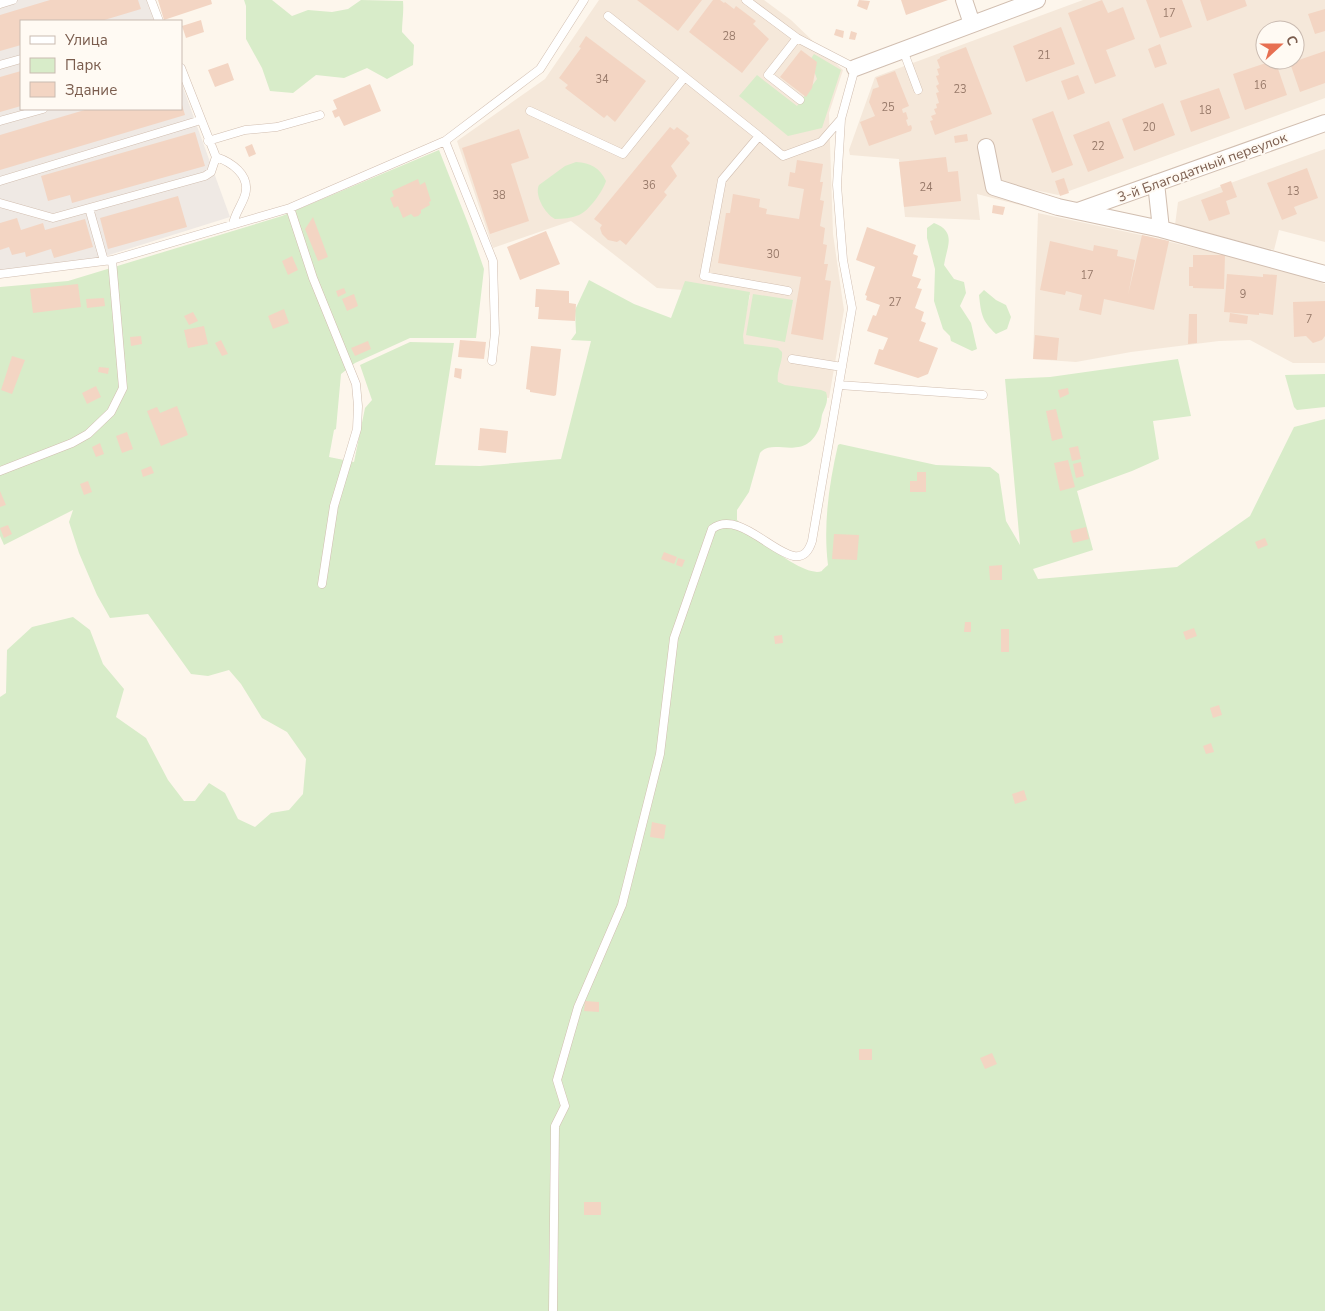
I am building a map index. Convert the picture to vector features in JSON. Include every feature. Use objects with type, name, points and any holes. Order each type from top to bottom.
[{"type":"street","points":[[964,0],[972,24]]},
{"type":"street","points":[[855,68],[1037,0]]},
{"type":"street","name":"3-й Благодатный переулок","points":[[1078,211],[1325,123]]},
{"type":"street","points":[[986,147],[994,187],[1058,207],[1161,229],[1325,274]]},
{"type":"street","points":[[1156,183],[1161,229]]},
{"type":"lane","points":[[0,4],[14,0]]},
{"type":"lane","points":[[151,0],[156,20]]},
{"type":"lane","points":[[0,274],[108,260],[290,208],[445,140],[540,69],[584,0]]},
{"type":"lane","points":[[553,1311],[555,1126],[565,1106],[556,1080],[578,1007],[622,905],[660,754],[674,638],[712,529],[717,525],[734,523],[750,531],[779,552],[788,555],[798,556],[806,553],[810,547],[852,308],[843,260],[837,185],[841,119],[855,68],[797,38],[746,0]]},
{"type":"lane","points":[[608,16],[783,156],[821,142],[841,119]]},
{"type":"lane","points":[[797,38],[768,75],[800,100]]},
{"type":"lane","points":[[903,50],[918,90]]},
{"type":"lane","points":[[0,65],[20,59]]},
{"type":"lane","points":[[182,72],[208,141],[216,157],[237,168],[244,178],[246,193],[234,216],[233,224]]},
{"type":"lane","points":[[530,111],[623,154],[684,78]]},
{"type":"lane","points":[[0,121],[39,110]]},
{"type":"lane","points":[[208,141],[245,130],[276,127],[320,115]]},
{"type":"lane","points":[[0,181],[201,120]]},
{"type":"lane","points":[[759,136],[722,180],[704,276],[788,291]]},
{"type":"lane","points":[[445,140],[493,261],[494,332],[492,361]]},
{"type":"lane","points":[[0,202],[53,218],[205,176],[211,172],[216,157]]},
{"type":"lane","points":[[0,471],[72,443],[88,434],[111,412],[123,388],[108,260],[89,208]]},
{"type":"lane","points":[[290,208],[313,278],[356,384],[358,406],[357,429],[334,506],[322,584]]},
{"type":"lane","points":[[792,359],[842,367]]},
{"type":"lane","points":[[839,385],[983,395]]},
{"type":"shaded area","points":[[0,0],[152,0],[160,20],[20,20],[20,110],[182,110],[182,85],[230,217],[93,260],[0,272]]},
{"type":"shaded area","points":[[599,0],[764,0],[791,20],[843,70],[829,113],[833,234],[844,310],[829,398],[772,390],[738,351],[750,295],[657,288],[571,221],[493,248],[457,141],[545,79]]},
{"type":"shaded area","points":[[1083,0],[1325,0],[1325,98],[1058,195],[1030,189],[1024,206],[977,194],[980,220],[905,217],[899,159],[850,155],[849,150],[875,77]]},
{"type":"shaded area","points":[[1325,149],[1325,242],[1279,230],[1274,250],[1175,225],[1178,202]]},
{"type":"shaded area","points":[[1038,213],[1141,235],[1283,269],[1325,284],[1325,363],[1293,363],[1250,340],[1219,341],[1131,352],[1076,362],[1033,359]]},
{"type":"green space","points":[[244,0],[272,0],[292,16],[308,10],[332,12],[348,9],[361,0],[403,1],[402,32],[414,45],[413,65],[387,79],[367,68],[344,78],[316,75],[293,93],[270,91],[262,68],[246,39],[246,6]]},
{"type":"green space","points":[[814,54],[841,70],[822,128],[788,136],[739,96],[757,75],[797,106],[817,79],[810,60]]},
{"type":"green space","points":[[439,150],[484,269],[476,338],[410,338],[355,363],[341,374],[336,429],[334,430],[329,457],[354,462],[365,408],[372,400],[360,365],[410,342],[454,343],[435,465],[480,466],[561,459],[591,341],[571,340],[576,333],[575,310],[589,280],[634,304],[671,318],[685,281],[750,292],[743,336],[744,344],[778,348],[782,352],[782,356],[778,382],[785,385],[821,390],[826,392],[827,398],[820,427],[812,440],[796,447],[772,447],[760,453],[749,492],[737,510],[737,520],[790,562],[813,572],[822,571],[828,565],[826,535],[828,505],[835,460],[838,445],[840,444],[936,465],[990,467],[999,474],[1006,521],[1020,545],[1005,379],[1050,377],[1178,359],[1191,416],[1153,421],[1159,459],[1077,491],[1093,550],[1033,569],[1038,579],[1177,567],[1250,516],[1294,427],[1325,419],[1325,1311],[0,1311],[0,697],[6,693],[7,650],[32,627],[73,617],[90,630],[103,664],[124,689],[116,717],[146,738],[168,780],[184,801],[195,801],[209,783],[225,793],[238,819],[255,827],[271,813],[289,810],[303,794],[306,759],[287,732],[262,718],[241,684],[229,670],[208,676],[191,674],[148,614],[110,618],[97,595],[79,553],[69,522],[73,510],[4,545],[0,536],[0,287],[68,281],[282,216]]},
{"type":"green space","points":[[576,162],[594,167],[606,181],[595,200],[583,213],[570,218],[555,219],[551,217],[541,204],[538,194],[539,185],[565,166]]},
{"type":"green space","points":[[934,223],[946,231],[948,235],[949,240],[944,265],[954,279],[964,282],[966,293],[960,306],[971,323],[977,349],[972,351],[951,341],[950,336],[943,329],[934,301],[935,269],[927,238],[927,228]]},
{"type":"green space","points":[[984,290],[996,300],[1006,305],[1011,317],[1007,329],[996,334],[985,321],[982,312],[979,295]]},
{"type":"green space","points":[[753,294],[793,300],[785,342],[746,335]]},
{"type":"green space","points":[[1325,374],[1325,407],[1297,410],[1294,407],[1285,375]]},
{"type":"building","points":[[50,0],[138,0],[141,9],[104,20],[20,20],[20,45],[0,51],[0,15]]},
{"type":"building","points":[[158,0],[211,0],[212,4],[164,20]]},
{"type":"building","points":[[637,0],[702,0],[678,31]]},
{"type":"building","points":[[713,0],[725,2],[734,9],[736,6],[756,21],[753,24],[769,39],[742,73],[689,32]]},
{"type":"building","points":[[859,0],[870,1],[867,10],[857,6]]},
{"type":"building","points":[[901,0],[948,0],[906,15]]},
{"type":"building","points":[[1102,0],[1108,13],[1123,7],[1135,39],[1106,50],[1116,76],[1095,84],[1068,13]]},
{"type":"building","points":[[1146,0],[1182,0],[1192,27],[1160,38]]},
{"type":"building","points":[[1200,0],[1245,0],[1247,6],[1207,21]]},
{"type":"building","points":[[1325,9],[1325,31],[1315,34],[1308,14]]},
{"type":"building","points":[[201,20],[204,32],[186,38],[182,26]]},
{"type":"building","points":[[1061,27],[1075,64],[1026,82],[1013,46]]},
{"type":"building","points":[[836,29],[844,31],[843,38],[834,35]]},
{"type":"building","points":[[851,31],[857,33],[855,40],[849,39]]},
{"type":"building","points":[[586,36],[646,81],[615,122],[607,115],[604,118],[565,88],[568,85],[559,78],[581,48],[579,47]]},
{"type":"building","points":[[1160,44],[1167,64],[1155,68],[1148,49]]},
{"type":"building","points":[[966,47],[992,114],[935,135],[930,121],[933,120],[931,116],[936,114],[934,109],[937,108],[936,104],[939,103],[936,93],[939,92],[936,86],[939,84],[936,76],[939,75],[937,69],[940,68],[937,60],[940,57]]},
{"type":"building","points":[[801,50],[817,62],[812,88],[806,97],[780,77]]},
{"type":"building","points":[[1325,51],[1325,83],[1300,92],[1292,70],[1305,70],[1305,58]]},
{"type":"building","points":[[228,63],[234,80],[215,87],[208,70]]},
{"type":"building","points":[[1255,67],[1255,70],[1278,70],[1287,95],[1245,110],[1233,74]]},
{"type":"building","points":[[20,71],[20,106],[0,112],[0,77]]},
{"type":"building","points":[[895,71],[909,106],[902,109],[903,113],[906,112],[908,119],[906,120],[908,126],[911,125],[911,131],[869,146],[860,122],[875,116],[869,102],[873,89],[879,87],[876,78]]},
{"type":"building","points":[[1078,75],[1085,93],[1068,100],[1061,81]]},
{"type":"building","points":[[370,84],[381,111],[344,126],[339,116],[335,118],[332,111],[337,109],[333,100]]},
{"type":"building","points":[[1219,88],[1230,118],[1191,132],[1180,101]]},
{"type":"building","points":[[1163,103],[1175,135],[1134,151],[1122,119]]},
{"type":"building","points":[[182,105],[185,115],[0,170],[0,135],[85,110],[182,110]]},
{"type":"building","points":[[1053,111],[1073,165],[1052,173],[1032,119]]},
{"type":"building","points":[[1109,121],[1124,158],[1088,172],[1073,135]]},
{"type":"building","points":[[670,127],[674,130],[677,127],[689,136],[686,139],[690,143],[671,166],[677,176],[664,192],[667,195],[626,245],[620,240],[617,242],[608,240],[602,234],[600,228],[602,225],[594,219]]},
{"type":"building","points":[[519,129],[529,158],[511,164],[529,221],[490,234],[462,148]]},
{"type":"building","points":[[195,132],[205,166],[72,203],[70,195],[48,201],[41,176]]},
{"type":"building","points":[[967,134],[968,141],[955,143],[954,136]]},
{"type":"building","points":[[252,144],[256,154],[249,157],[245,147]]},
{"type":"building","points":[[946,157],[948,172],[958,171],[961,201],[904,207],[899,162]]},
{"type":"building","points":[[797,160],[823,164],[820,200],[824,201],[820,226],[825,228],[823,244],[827,245],[824,264],[828,264],[825,280],[831,281],[823,340],[791,334],[801,277],[718,263],[726,213],[730,213],[733,194],[760,199],[759,207],[767,209],[766,214],[799,219],[804,189],[788,186],[790,172],[795,173]]},
{"type":"building","points":[[1307,168],[1318,198],[1294,207],[1297,214],[1282,220],[1267,183]]},
{"type":"building","points":[[1064,178],[1069,193],[1060,196],[1055,181]]},
{"type":"building","points":[[418,179],[420,185],[425,182],[431,201],[429,202],[430,205],[421,210],[418,216],[414,217],[411,214],[403,218],[398,206],[394,208],[390,198],[394,196],[392,191]]},
{"type":"building","points":[[1231,181],[1237,197],[1226,201],[1230,214],[1209,221],[1201,200],[1223,192],[1220,185]]},
{"type":"building","points":[[178,196],[187,227],[108,249],[100,218]]},
{"type":"building","points":[[993,205],[1005,207],[1003,215],[992,213]]},
{"type":"building","points":[[313,217],[328,257],[318,261],[305,229]]},
{"type":"building","points":[[17,218],[21,230],[43,223],[45,230],[85,219],[93,247],[54,258],[51,249],[26,257],[25,252],[12,255],[9,247],[0,250],[0,223]]},
{"type":"building","points":[[867,227],[916,245],[913,254],[918,256],[912,276],[921,279],[917,288],[922,289],[915,308],[924,312],[921,321],[926,323],[919,341],[938,348],[928,374],[918,378],[874,364],[879,349],[883,350],[888,338],[867,331],[873,315],[876,316],[880,305],[866,300],[867,296],[865,295],[875,267],[856,260]]},
{"type":"building","points":[[546,231],[560,264],[520,280],[507,247]]},
{"type":"building","points":[[1142,235],[1169,241],[1154,310],[1104,299],[1101,315],[1079,310],[1082,295],[1066,291],[1065,295],[1040,290],[1050,241],[1093,251],[1094,245],[1118,250],[1117,256],[1135,260],[1128,295]]},
{"type":"building","points":[[1193,255],[1225,255],[1224,289],[1193,288],[1193,286],[1189,286],[1189,267],[1193,267]]},
{"type":"building","points":[[292,256],[298,270],[288,275],[282,261]]},
{"type":"building","points":[[1227,274],[1263,277],[1263,274],[1277,275],[1273,315],[1224,312]]},
{"type":"building","points":[[78,284],[81,307],[33,313],[30,289]]},
{"type":"building","points":[[344,288],[346,293],[338,297],[336,291]]},
{"type":"building","points":[[536,289],[569,291],[569,303],[576,304],[575,321],[538,319],[539,307],[535,307]]},
{"type":"building","points":[[354,294],[358,306],[347,311],[342,299]]},
{"type":"building","points":[[104,298],[105,306],[87,308],[86,299]]},
{"type":"building","points":[[1325,301],[1325,336],[1322,340],[1313,343],[1306,336],[1294,337],[1293,302]]},
{"type":"building","points":[[284,309],[289,323],[273,329],[268,316]]},
{"type":"building","points":[[193,312],[198,321],[189,325],[184,316]]},
{"type":"building","points":[[1230,313],[1248,316],[1247,324],[1229,322]]},
{"type":"building","points":[[1189,314],[1197,314],[1197,343],[1188,344]]},
{"type":"building","points":[[204,326],[208,344],[188,348],[184,330]]},
{"type":"building","points":[[1035,335],[1059,338],[1057,360],[1033,359]]},
{"type":"building","points":[[141,336],[142,344],[131,346],[130,337]]},
{"type":"building","points":[[221,340],[228,354],[222,356],[215,343]]},
{"type":"building","points":[[460,340],[486,342],[484,359],[458,357]]},
{"type":"building","points":[[368,341],[371,349],[355,356],[351,348]]},
{"type":"building","points":[[531,346],[561,349],[556,395],[554,396],[530,392],[530,390],[526,389]]},
{"type":"building","points":[[12,356],[25,360],[12,394],[1,390]]},
{"type":"building","points":[[99,367],[109,368],[108,374],[98,372]]},
{"type":"building","points":[[455,368],[462,369],[461,379],[454,377]]},
{"type":"building","points":[[96,386],[101,397],[87,404],[82,393]]},
{"type":"building","points":[[1068,388],[1069,394],[1060,398],[1058,390]]},
{"type":"building","points":[[177,406],[188,435],[161,446],[147,411],[157,407],[160,413]]},
{"type":"building","points":[[1056,409],[1063,438],[1052,441],[1046,411]]},
{"type":"building","points":[[480,428],[508,431],[506,453],[478,450]]},
{"type":"building","points":[[127,432],[133,449],[122,453],[116,436]]},
{"type":"building","points":[[100,443],[104,454],[96,457],[92,447]]},
{"type":"building","points":[[1078,446],[1081,459],[1072,461],[1069,448]]},
{"type":"building","points":[[1068,460],[1075,487],[1060,491],[1054,463]]},
{"type":"building","points":[[1081,462],[1084,476],[1076,478],[1073,464]]},
{"type":"building","points":[[151,466],[154,473],[143,477],[141,470]]},
{"type":"building","points":[[917,472],[926,472],[926,492],[910,492],[910,481],[917,481]]},
{"type":"building","points":[[88,481],[92,492],[84,495],[80,484]]},
{"type":"building","points":[[0,491],[6,505],[0,507]]},
{"type":"building","points":[[8,525],[12,534],[4,538],[0,528]]},
{"type":"building","points":[[1086,527],[1089,539],[1073,543],[1070,531]]},
{"type":"building","points":[[834,534],[859,535],[857,560],[832,559]]},
{"type":"building","points":[[1265,538],[1268,545],[1258,549],[1255,542]]},
{"type":"building","points":[[664,552],[677,557],[674,564],[661,559]]},
{"type":"building","points":[[678,558],[685,560],[682,567],[676,565]]},
{"type":"building","points":[[1002,565],[1002,580],[990,580],[989,566]]},
{"type":"building","points":[[965,622],[971,622],[971,632],[964,632]]},
{"type":"building","points":[[1194,628],[1197,636],[1186,640],[1183,632]]},
{"type":"building","points":[[1001,629],[1009,629],[1009,652],[1001,652]]},
{"type":"building","points":[[782,635],[783,643],[775,644],[774,636]]},
{"type":"building","points":[[1219,705],[1222,715],[1213,718],[1210,708]]},
{"type":"building","points":[[1211,743],[1214,752],[1206,754],[1203,746]]},
{"type":"building","points":[[1024,790],[1027,800],[1015,804],[1012,794]]},
{"type":"building","points":[[652,822],[666,825],[664,839],[650,837]]},
{"type":"building","points":[[585,1001],[599,1002],[599,1012],[584,1011]]},
{"type":"building","points":[[859,1049],[872,1049],[872,1060],[859,1060]]},
{"type":"building","points":[[992,1053],[997,1064],[985,1069],[980,1058]]},
{"type":"building","points":[[584,1202],[601,1202],[601,1215],[584,1215]]}]
